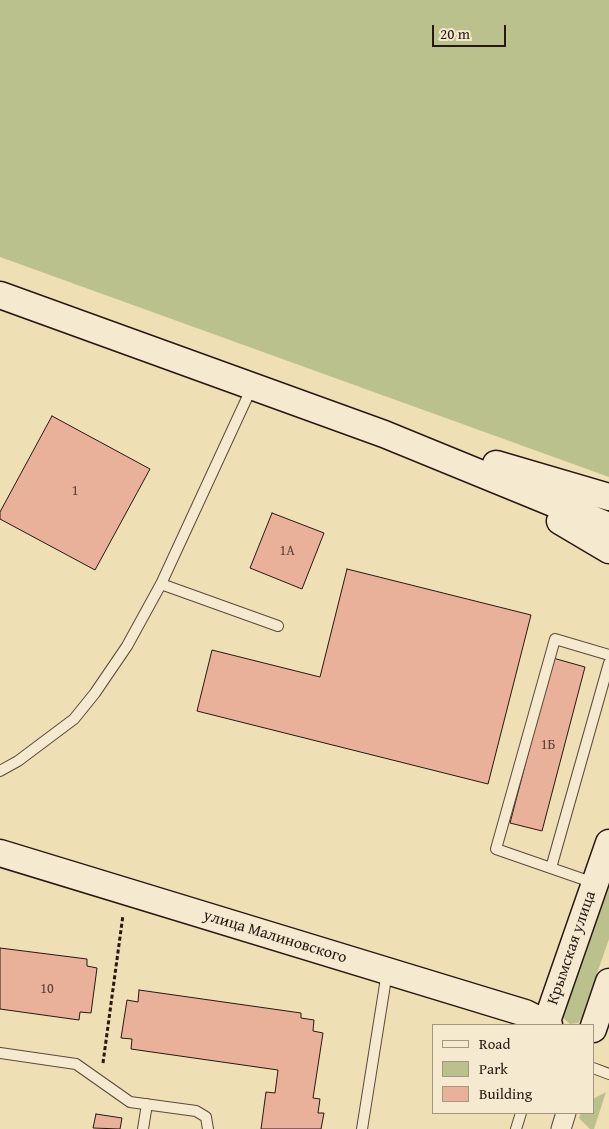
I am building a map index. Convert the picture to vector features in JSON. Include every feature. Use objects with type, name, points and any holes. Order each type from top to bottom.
[{"type":"main road","points":[[0,295],[384,434],[609,526]]},
{"type":"main road","points":[[384,434],[609,497]]},
{"type":"main road","points":[[472,470],[609,550]]},
{"type":"main road","name":"Крымская улица","points":[[546,1024],[609,843]]},
{"type":"main road","name":"улица Малиновского","points":[[0,853],[525,1013],[544,1024]]},
{"type":"main road","points":[[594,1025],[609,982]]},
{"type":"street","points":[[560,1129],[561,1114]]},
{"type":"street","points":[[560,1129],[566,1114]]},
{"type":"lane","points":[[0,771],[18,761],[74,719],[95,693],[126,646],[161,584],[253,386]]},
{"type":"lane","points":[[161,584],[278,626]]},
{"type":"lane","points":[[595,884],[496,849],[554,639],[609,655]]},
{"type":"lane","points":[[551,868],[609,663]]},
{"type":"lane","points":[[362,1129],[387,971]]},
{"type":"lane","points":[[0,1053],[76,1064],[130,1102],[196,1111],[206,1117],[208,1129]]},
{"type":"lane","points":[[594,1068],[609,1074]]},
{"type":"lane","points":[[143,1129],[147,1104]]},
{"type":"lane","points":[[516,1129],[521,1114]]},
{"type":"path","points":[[101,1082],[124,910]]},
{"type":"green space","points":[[0,0],[609,0],[609,477],[0,257]]},
{"type":"green space","points":[[609,883],[609,939],[581,1019],[578,1023],[570,1024],[563,1018],[564,1013]]},
{"type":"green space","points":[[606,1092],[594,1129],[590,1129],[579,1118],[581,1114],[594,1114],[594,1098]]},
{"type":"building","points":[[52,416],[150,469],[95,570],[0,519],[0,512]]},
{"type":"building","points":[[272,513],[324,533],[302,589],[250,568]]},
{"type":"building","points":[[347,569],[531,615],[488,784],[197,711],[212,650],[320,677]]},
{"type":"building","points":[[553,658],[585,667],[542,831],[510,823]]},
{"type":"building","points":[[0,948],[87,959],[87,966],[97,968],[91,1013],[80,1012],[79,1020],[0,1009]]},
{"type":"building","points":[[139,990],[301,1013],[301,1018],[314,1020],[313,1031],[323,1033],[313,1098],[320,1099],[318,1113],[324,1113],[321,1129],[261,1129],[266,1092],[275,1093],[278,1070],[131,1049],[132,1039],[121,1038],[127,1000],[138,1002]]},
{"type":"building","points":[[96,1114],[122,1118],[120,1129],[93,1128]]}]
